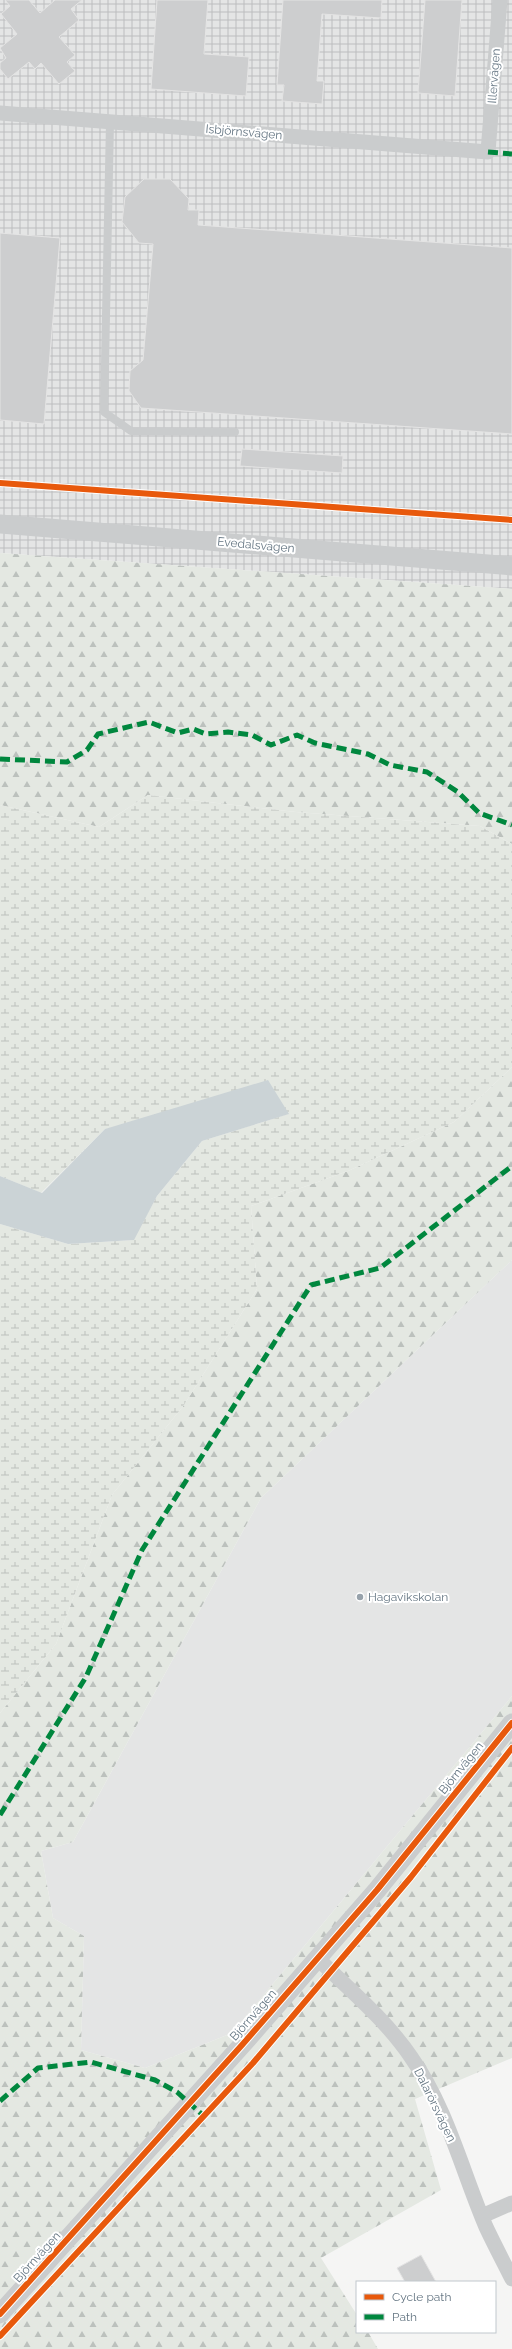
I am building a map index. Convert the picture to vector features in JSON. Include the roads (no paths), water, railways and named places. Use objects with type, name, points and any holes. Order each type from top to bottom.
[{"type":"street","name":"Illervägen","points":[[488,152],[500,0]]},
{"type":"street","name":"Isbjörnsvägen","points":[[0,113],[488,152]]},
{"type":"street","name":"Evedalsvägen","points":[[0,524],[512,566]]},
{"type":"street","name":"Björnvägen","points":[[0,2314],[242,2045],[377,1890],[512,1723]]},
{"type":"street","name":"Dalarörsvägen","points":[[317,1958],[382,2022],[411,2057],[436,2101],[482,2216],[512,2279]]},
{"type":"street","points":[[482,2216],[512,2203]]},
{"type":"lane","points":[[110,122],[104,412],[131,431],[235,432]]},
{"type":"place","name":"Hagavikskolan","points":[[360,1597]]}]
